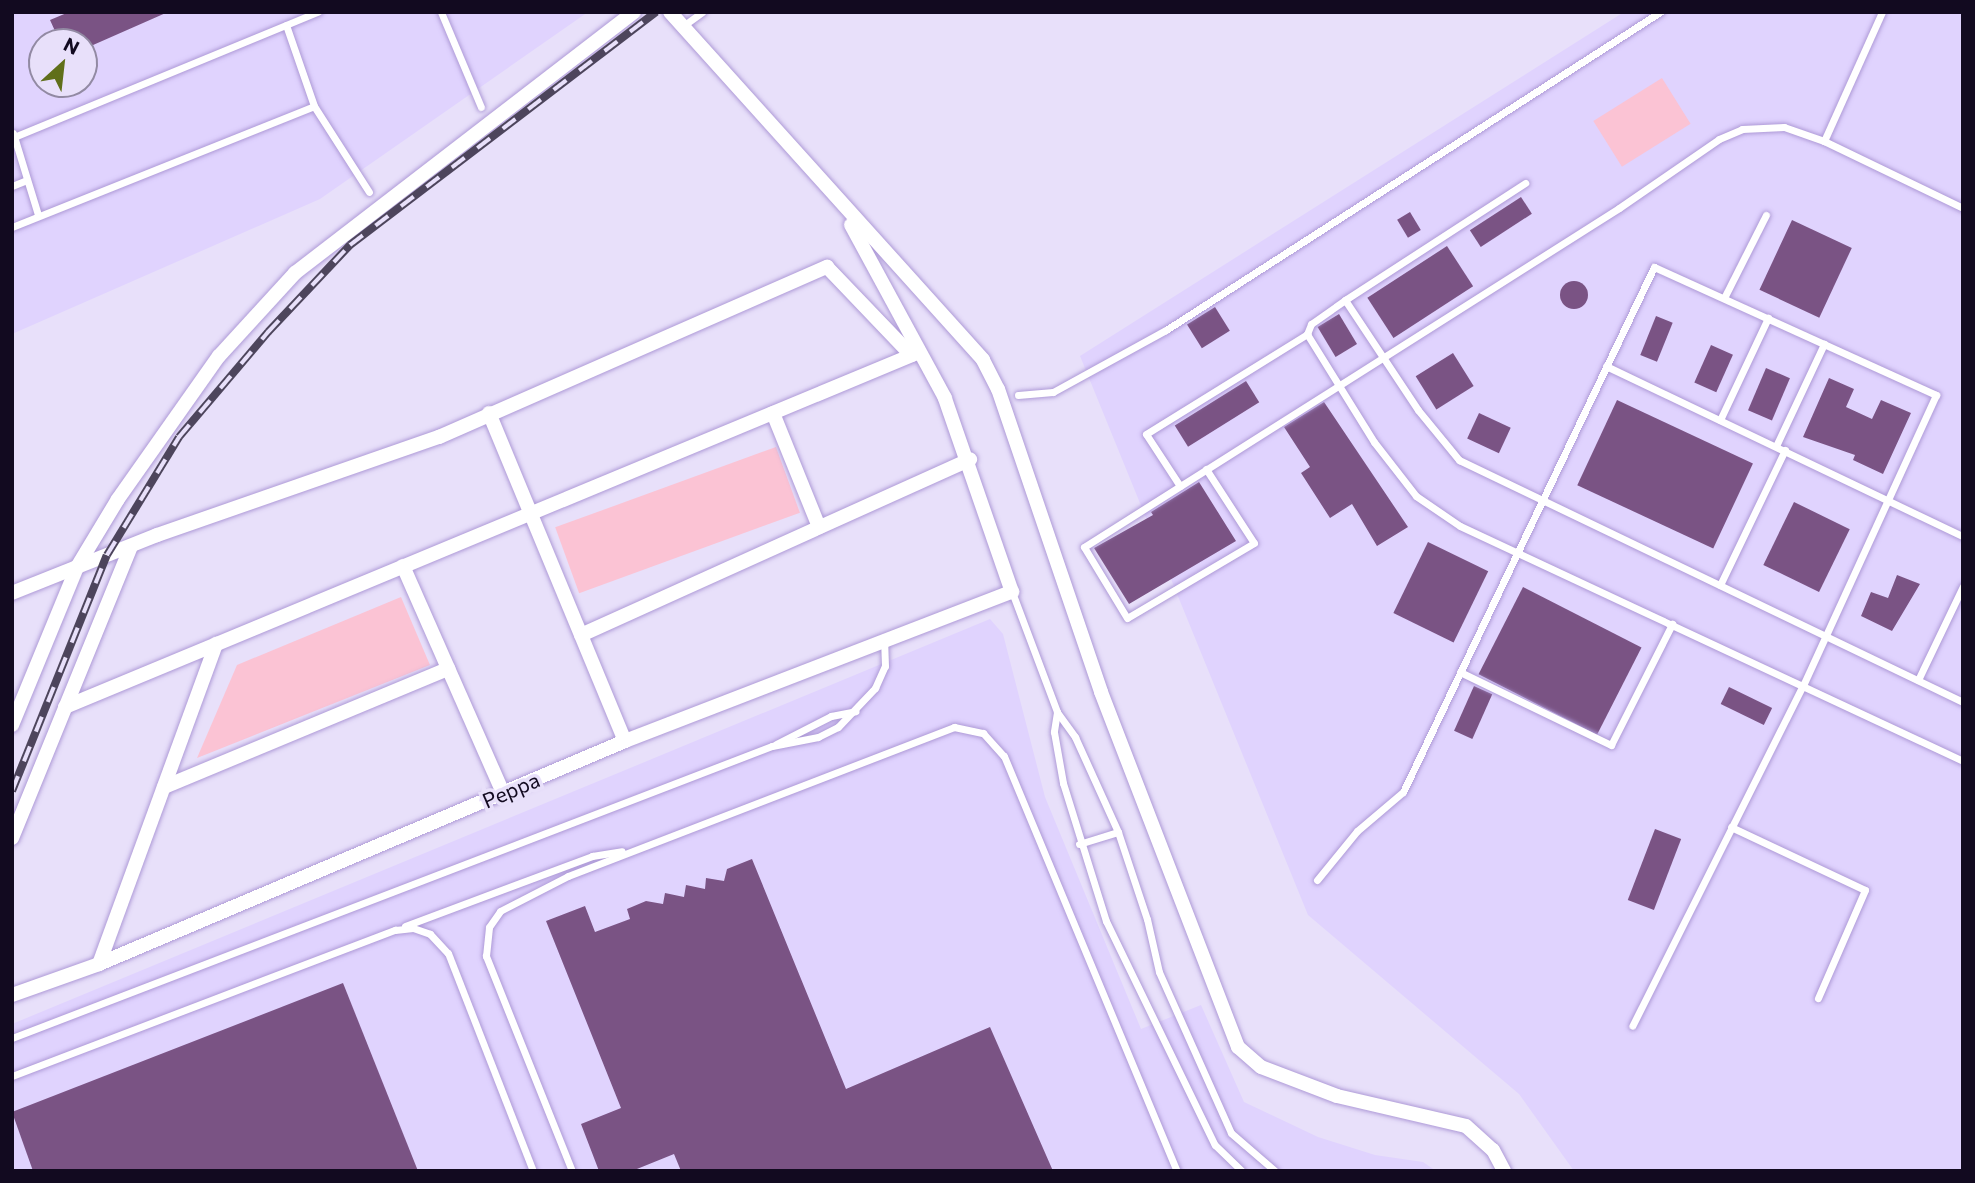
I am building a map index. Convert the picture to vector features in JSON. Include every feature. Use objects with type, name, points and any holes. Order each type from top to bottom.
[{"type":"street","points":[[12,725],[77,567],[118,499],[219,356],[295,273],[634,12]]},
{"type":"street","points":[[670,12],[841,205],[983,359],[998,389],[1101,692],[1238,1047],[1261,1067],[1337,1096],[1466,1126],[1493,1150],[1504,1171]]},
{"type":"street","points":[[841,205],[915,354],[945,398],[970,459],[1012,592]]},
{"type":"street","points":[[12,593],[131,546],[439,437],[827,267],[915,354]]},
{"type":"street","points":[[65,707],[915,354]]},
{"type":"street","points":[[489,413],[625,741]]},
{"type":"street","points":[[773,413],[819,527]]},
{"type":"street","points":[[581,635],[970,459]]},
{"type":"street","points":[[12,838],[131,546]]},
{"type":"street","points":[[403,566],[503,793]]},
{"type":"street","name":"Peppa","points":[[12,995],[99,964],[625,741],[1012,592]]},
{"type":"street","points":[[99,964],[216,644]]},
{"type":"street","points":[[164,787],[448,669]]},
{"type":"lane","points":[[38,215],[13,135],[318,12]]},
{"type":"lane","points":[[441,12],[481,107]]},
{"type":"lane","points":[[682,27],[702,12]]},
{"type":"lane","points":[[1018,395],[1053,392],[1166,330],[1660,12]]},
{"type":"lane","points":[[1824,141],[1882,12]]},
{"type":"lane","points":[[286,25],[314,106],[369,192]]},
{"type":"lane","points":[[12,227],[314,106]]},
{"type":"lane","points":[[1206,470],[1254,543],[1128,618],[1084,547],[1719,139],[1742,129],[1784,127],[1824,141],[1963,208]]},
{"type":"lane","points":[[12,186],[27,180]]},
{"type":"lane","points":[[1180,486],[1146,434],[1307,334],[1311,324],[1345,300],[1525,183]]},
{"type":"lane","points":[[1724,299],[1766,215]]},
{"type":"lane","points":[[1317,880],[1357,831],[1403,792],[1654,267],[1936,395],[1802,685],[1632,1026]]},
{"type":"lane","points":[[1345,300],[1382,357],[1459,460],[1541,502],[1963,702]]},
{"type":"lane","points":[[1720,420],[1768,318]]},
{"type":"lane","points":[[1307,334],[1374,442],[1416,496],[1460,526],[1963,761]]},
{"type":"lane","points":[[1776,446],[1824,344]]},
{"type":"lane","points":[[1606,366],[1963,536]]},
{"type":"lane","points":[[1720,586],[1785,450]]},
{"type":"lane","points":[[1919,680],[1963,586]]},
{"type":"lane","points":[[1012,592],[1057,712],[1075,737],[1118,832],[1147,919],[1159,972],[1231,1133],[1275,1171]]},
{"type":"lane","points":[[1460,672],[1611,745],[1672,624]]},
{"type":"lane","points":[[772,746],[818,737],[856,711],[881,676],[887,659],[883,642]]},
{"type":"lane","points":[[12,1038],[772,746],[820,720],[856,711]]},
{"type":"lane","points":[[1057,712],[1054,732],[1079,844],[1114,940],[1215,1145],[1242,1171]]},
{"type":"lane","points":[[572,1171],[486,956],[486,936],[507,905],[640,848],[954,727],[983,733],[1004,757],[1177,1171]]},
{"type":"lane","points":[[1731,827],[1865,890],[1818,998]]},
{"type":"lane","points":[[1079,844],[1118,832]]},
{"type":"lane","points":[[12,1076],[592,856],[640,848]]},
{"type":"lane","points":[[395,930],[422,931],[448,953],[534,1171]]},
{"type":"shaded area","points":[[12,12],[588,12],[320,199],[12,334]]},
{"type":"shaded area","points":[[1624,12],[1963,12],[1963,1171],[1574,1171],[1519,1094],[1308,915],[1080,356]]},
{"type":"shaded area","points":[[1662,78],[1691,124],[1622,167],[1593,121]]},
{"type":"shaded area","points":[[776,447],[800,513],[579,593],[555,527]]},
{"type":"shaded area","points":[[401,597],[430,665],[197,758],[237,665]]},
{"type":"shaded area","points":[[990,619],[1003,634],[1045,797],[1141,1029],[1201,1005],[1244,1102],[1318,1137],[1375,1155],[1423,1162],[1436,1171],[12,1171],[12,1024]]},
{"type":"building","points":[[69,12],[168,12],[98,43],[98,28],[54,28],[50,20]]},
{"type":"building","points":[[1521,197],[1532,214],[1481,247],[1470,230]]},
{"type":"building","points":[[1410,212],[1421,230],[1408,238],[1397,220]]},
{"type":"building","points":[[1792,220],[1852,248],[1819,318],[1759,290]]},
{"type":"building","points":[[1447,246],[1473,286],[1393,338],[1367,298]]},
{"type":"building","points":[[1574,281],[1584,285],[1588,295],[1584,305],[1574,309],[1564,305],[1560,295],[1564,285]]},
{"type":"building","points":[[1215,307],[1230,331],[1202,348],[1187,324]]},
{"type":"building","points":[[1339,314],[1357,344],[1336,357],[1318,327]]},
{"type":"building","points":[[1656,316],[1673,323],[1657,362],[1640,355]]},
{"type":"building","points":[[1711,345],[1733,355],[1716,392],[1694,382]]},
{"type":"building","points":[[1453,353],[1474,386],[1436,409],[1416,376]]},
{"type":"building","points":[[1766,368],[1790,378],[1772,421],[1748,410]]},
{"type":"building","points":[[1829,378],[1854,389],[1846,407],[1872,419],[1881,400],[1911,413],[1883,474],[1853,460],[1855,455],[1803,437]]},
{"type":"building","points":[[1246,381],[1259,402],[1188,447],[1175,426]]},
{"type":"building","points":[[1617,400],[1753,463],[1713,549],[1577,485]]},
{"type":"building","points":[[1324,402],[1408,527],[1377,546],[1352,504],[1330,518],[1301,473],[1310,467],[1284,427]]},
{"type":"building","points":[[1479,413],[1511,428],[1499,453],[1467,438]]},
{"type":"building","points":[[1199,482],[1236,541],[1129,604],[1094,548],[1153,515],[1151,512]]},
{"type":"building","points":[[1794,502],[1850,529],[1819,592],[1763,565]]},
{"type":"building","points":[[1428,542],[1488,571],[1454,642],[1393,613]]},
{"type":"building","points":[[1897,575],[1920,584],[1892,631],[1861,616],[1871,592],[1888,598]]},
{"type":"building","points":[[1523,587],[1642,647],[1597,735],[1479,674]]},
{"type":"building","points":[[1474,686],[1492,694],[1472,739],[1454,731]]},
{"type":"building","points":[[1729,687],[1772,708],[1764,725],[1721,704]]},
{"type":"building","points":[[1655,829],[1681,839],[1654,910],[1628,900]]},
{"type":"building","points":[[752,859],[846,1089],[990,1027],[1053,1171],[681,1171],[674,1154],[632,1171],[599,1171],[581,1124],[621,1108],[546,921],[585,906],[595,932],[630,919],[627,909],[646,901],[663,904],[665,893],[684,897],[686,885],[705,889],[706,878],[724,881],[727,869]]},
{"type":"building","points":[[343,983],[418,1171],[33,1171],[12,1112]]},
{"type":"railway","points":[[12,791],[107,555],[179,437],[268,332],[350,245],[656,12]]}]
